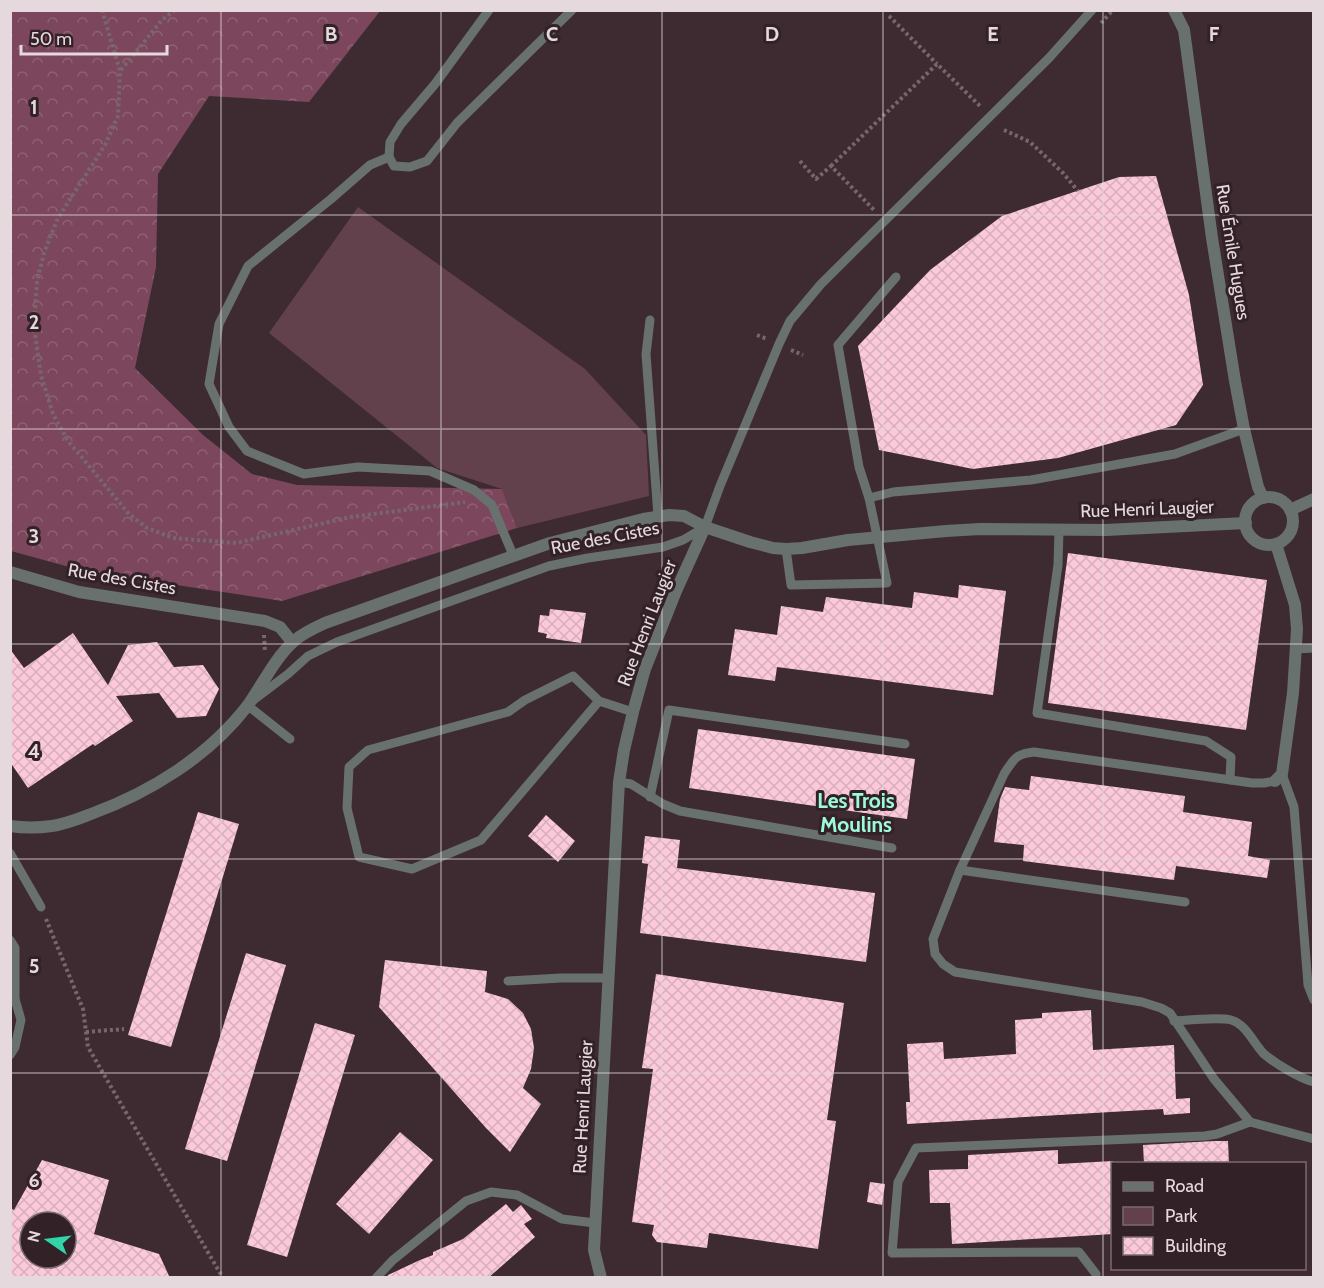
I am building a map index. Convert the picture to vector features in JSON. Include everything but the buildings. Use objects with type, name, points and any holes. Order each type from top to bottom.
[{"type":"street","name":"Rue Émile Hugues","points":[[1174,10],[1184,30],[1212,238],[1244,429],[1258,487],[1263,498]]},
{"type":"street","points":[[1271,497],[1279,499],[1290,510],[1293,518],[1292,526],[1289,534],[1283,540],[1276,544],[1267,544],[1252,538],[1246,523],[1246,514],[1256,501],[1271,497]]},
{"type":"street","points":[[1290,510],[1314,500]]},
{"type":"street","name":"Rue des Cistes","points":[[10,826],[52,826],[70,822],[113,806],[185,766],[224,731],[247,705],[292,642],[325,623],[550,543],[658,516],[684,516],[705,527]]},
{"type":"street","name":"Rue Henri Laugier","points":[[601,1278],[594,1250],[619,782],[624,750],[645,669],[676,591],[705,527],[750,542],[786,549],[848,540],[980,529],[1106,530],[1246,523]]},
{"type":"street","points":[[1276,544],[1295,605],[1297,629],[1293,693],[1279,778]]},
{"type":"street","name":"Rue des Cistes","points":[[10,572],[79,592],[265,621],[280,627],[292,642]]},
{"type":"lane","points":[[489,10],[435,84],[401,124],[390,142],[389,157],[394,166],[410,168],[426,160],[457,123],[572,10]]},
{"type":"lane","points":[[705,527],[790,321],[821,284],[1049,57],[1092,10]]},
{"type":"lane","points":[[389,157],[370,165],[248,266],[219,324],[209,384],[228,427],[247,451],[304,474],[358,467],[430,471],[474,490],[487,499],[492,505],[513,555]]},
{"type":"lane","points":[[786,549],[791,585],[887,583],[869,498],[859,467],[838,345],[896,277]]},
{"type":"lane","points":[[650,320],[646,354],[658,516]]},
{"type":"lane","points":[[869,498],[893,492],[1031,480],[1175,454],[1244,429]]},
{"type":"lane","name":"Rue des Cistes","points":[[247,705],[308,656],[337,642],[549,566],[663,547],[683,540],[705,527]]},
{"type":"lane","points":[[1059,530],[1058,565],[1037,713],[1206,741],[1232,757],[1230,780]]},
{"type":"lane","points":[[1295,649],[1314,648]]},
{"type":"lane","points":[[599,701],[481,840],[412,869],[358,857],[347,808],[349,767],[368,750],[508,712],[525,700],[573,676],[599,701],[633,712]]},
{"type":"lane","points":[[247,705],[290,739]]},
{"type":"lane","points":[[651,796],[669,710],[905,744]]},
{"type":"lane","points":[[1250,1122],[1214,1078],[1170,1013],[1161,1008],[1142,1002],[955,972],[943,964],[935,954],[933,939],[960,870],[1004,774],[1013,761],[1021,754],[1034,752],[1230,780],[1264,783],[1279,778],[1294,807],[1308,985],[1314,1000]]},
{"type":"lane","points":[[619,782],[631,784],[663,804],[680,811],[892,848]]},
{"type":"lane","points":[[10,853],[41,907]]},
{"type":"lane","points":[[960,870],[1185,902]]},
{"type":"lane","points":[[10,940],[15,948],[13,998],[21,1020],[15,1047],[10,1055]]},
{"type":"lane","points":[[508,981],[608,978]]},
{"type":"lane","points":[[1174,1021],[1232,1020],[1241,1025],[1265,1055],[1294,1074],[1314,1082]]},
{"type":"lane","points":[[1095,1278],[1096,1274],[1079,1252],[892,1253],[898,1182],[916,1148],[1205,1136],[1250,1122],[1314,1139]]},
{"type":"lane","points":[[376,1278],[393,1260],[466,1201],[491,1192],[517,1195],[562,1219],[595,1223]]},
{"type":"path","points":[[102,10],[120,71],[118,116],[105,145],[58,218],[44,253],[37,281],[34,327],[41,375],[53,414],[68,441],[129,514],[147,528],[173,538],[236,543],[351,517],[487,499]]},
{"type":"path","points":[[120,71],[162,20],[175,10]]},
{"type":"path","points":[[889,16],[982,108]]},
{"type":"path","points":[[800,160],[816,179],[937,64]]},
{"type":"path","points":[[1004,130],[1030,142],[1078,190]]},
{"type":"path","points":[[831,166],[875,212]]},
{"type":"path","points":[[41,907],[83,1009],[88,1047],[224,1278]]},
{"type":"path","points":[[86,1032],[124,1029]]},
{"type":"green space","points":[[10,11],[380,11],[309,102],[209,96],[158,174],[156,267],[135,368],[203,435],[252,474],[297,485],[502,489],[517,528],[282,601],[84,571],[11,551]]},
{"type":"green space","points":[[358,207],[585,369],[646,435],[649,496],[517,528],[502,489],[437,468],[269,333]]},
{"type":"district","name":"Les Trois Moulins","points":[[856,812]]}]
